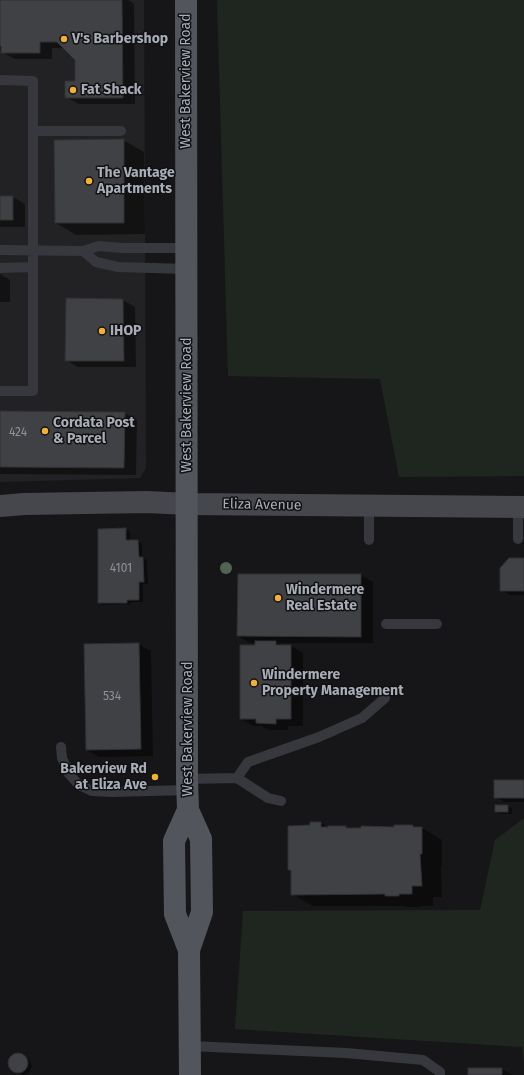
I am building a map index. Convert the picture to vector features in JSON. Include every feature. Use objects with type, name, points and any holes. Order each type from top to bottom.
[{"type":"main road","name":"West Bakerview Road","points":[[186,0],[188,793],[174,841],[175,914],[189,950],[190,1075]]},
{"type":"street","name":"Eliza Avenue","points":[[0,506],[24,504],[147,502],[188,504],[521,507]]},
{"type":"lane","points":[[0,80],[33,81],[33,392],[0,391]]},
{"type":"lane","points":[[33,132],[121,131]]},
{"type":"lane","points":[[0,250],[33,249],[83,251],[99,246],[122,248],[186,259]]},
{"type":"lane","points":[[83,251],[96,262],[118,267],[186,259]]},
{"type":"lane","points":[[0,268],[33,267]]},
{"type":"lane","points":[[369,506],[369,540]]},
{"type":"lane","points":[[518,539],[521,507]]},
{"type":"lane","points":[[386,624],[437,624]]},
{"type":"lane","points":[[61,747],[62,758],[69,774],[79,785],[92,791],[188,793],[237,778],[248,762],[319,737],[362,718],[385,698]]},
{"type":"lane","points":[[237,778],[268,798],[281,801]]},
{"type":"lane","points":[[190,1046],[346,1053],[423,1060],[440,1072],[440,1075]]},
{"type":"shaded area","points":[[0,0],[144,0],[146,468],[140,478],[0,482]]},
{"type":"shaded area","points":[[217,0],[524,0],[524,476],[399,477],[380,379],[228,376]]},
{"type":"shaded area","points":[[524,818],[524,1062],[522,1047],[235,1029],[243,911],[480,910],[495,840]]},
{"type":"building","points":[[0,0],[122,0],[123,98],[65,98],[65,81],[75,81],[75,60],[57,42],[40,42],[40,53],[1,53]]},
{"type":"building","name":"The Vantage Apartments","points":[[124,139],[124,223],[55,223],[54,140]]},
{"type":"building","points":[[0,196],[13,196],[13,220],[0,220]]},
{"type":"building","points":[[66,298],[123,299],[124,361],[65,361]]},
{"type":"building","points":[[0,411],[125,412],[124,468],[0,467]]},
{"type":"building","points":[[126,528],[126,540],[138,540],[139,557],[143,557],[144,582],[139,582],[139,600],[127,600],[127,603],[98,603],[98,529]]},
{"type":"building","points":[[509,558],[524,558],[524,591],[500,591],[500,568]]},
{"type":"building","points":[[238,574],[361,574],[361,637],[237,636]]},
{"type":"building","points":[[255,641],[276,641],[276,645],[291,645],[291,719],[276,719],[276,724],[256,723],[256,719],[240,719],[240,645],[255,645]]},
{"type":"building","points":[[139,643],[141,749],[86,750],[84,644]]},
{"type":"building","points":[[494,780],[524,780],[524,798],[494,798]]},
{"type":"building","points":[[495,805],[508,805],[508,812],[495,812]]},
{"type":"building","points":[[310,822],[321,822],[321,827],[346,826],[346,828],[361,828],[361,826],[394,827],[394,825],[413,825],[413,827],[422,827],[422,854],[420,854],[422,886],[412,886],[412,894],[399,894],[399,896],[385,896],[385,894],[291,895],[291,870],[288,870],[288,826],[310,825]]},
{"type":"building","points":[[14,1053],[22,1053],[28,1059],[28,1067],[22,1073],[14,1073],[8,1067],[8,1059]]},
{"type":"building","points":[[468,1068],[502,1068],[502,1075],[468,1075]]},
{"type":"place","name":"V's Barbershop","points":[[64,39]]},
{"type":"place","name":"Fat Shack","points":[[73,90]]},
{"type":"place","name":"The Vantage Apartments","points":[[89,181]]},
{"type":"place","name":"IHOP","points":[[102,331]]},
{"type":"place","name":"Cordata Post & Parcel","points":[[45,431]]},
{"type":"place","name":"Windermere Real Estate","points":[[278,598]]},
{"type":"place","name":"Windermere Property Management","points":[[254,683]]},
{"type":"place","name":"Bakerview Rd at Eliza Ave","points":[[155,777]]}]
